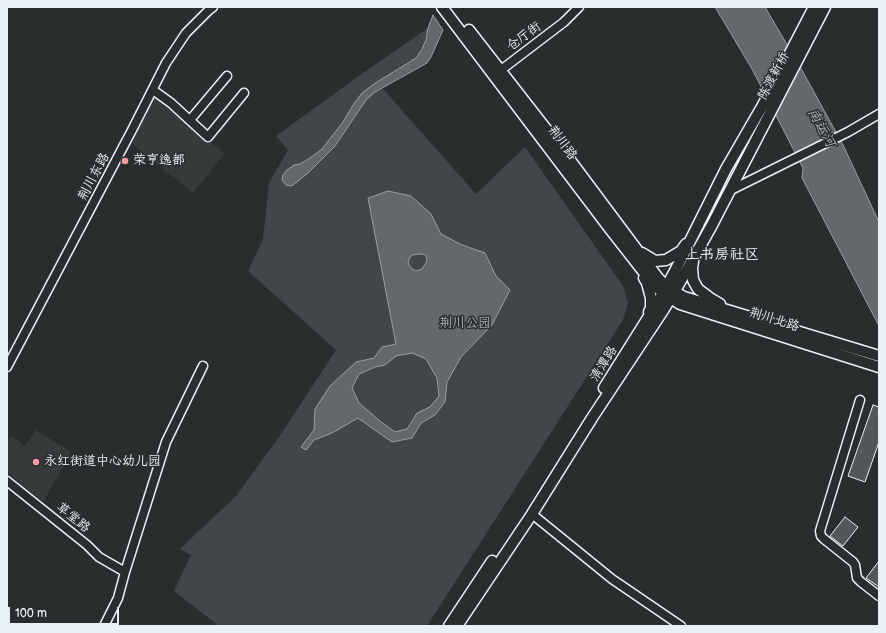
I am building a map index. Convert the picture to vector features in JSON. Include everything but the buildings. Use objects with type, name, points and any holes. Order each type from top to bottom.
[{"type":"main road","name":"荆川路","points":[[442,7],[610,229],[633,251]]},
{"type":"main road","name":"荆川路","points":[[450,7],[564,152],[633,251],[654,284],[668,292]]},
{"type":"main road","name":"陈渡新桥","points":[[763,105],[814,7]]},
{"type":"main road","name":"陈渡新桥","points":[[769,115],[825,7]]},
{"type":"main road","name":"清潭路","points":[[457,626],[532,514],[668,292],[676,271],[726,169],[763,105]]},
{"type":"main road","name":"清潭路","points":[[449,626],[536,496],[646,320],[695,254],[769,115]]},
{"type":"main road","points":[[633,251],[655,261],[666,260],[681,251],[693,237]]},
{"type":"main road","points":[[633,251],[648,282],[651,308],[646,320]]},
{"type":"main road","points":[[695,254],[692,268],[693,280],[698,289],[710,298],[736,313]]},
{"type":"main road","name":"荆川北路","points":[[668,292],[879,356]]},
{"type":"main road","name":"荆川北路","points":[[668,292],[680,304],[879,367]]},
{"type":"street","name":"荆川东路","points":[[7,367],[111,171],[166,63],[186,33],[213,7]]},
{"type":"street","name":"仓厅街","points":[[500,70],[564,22],[579,7]]},
{"type":"street","points":[[190,120],[227,76]]},
{"type":"street","points":[[153,90],[190,120],[208,137],[244,93]]},
{"type":"street","points":[[729,191],[848,132],[879,114]]},
{"type":"street","points":[[104,626],[118,598],[166,442],[204,366]]},
{"type":"street","points":[[860,400],[820,531],[821,536],[824,539],[853,562],[855,565],[857,578],[860,582],[879,596]]},
{"type":"street","name":"草堂路","points":[[7,481],[87,545],[99,557],[125,572]]},
{"type":"street","points":[[532,514],[612,579],[681,626]]},
{"type":"shaded area","points":[[155,95],[224,154],[193,193],[132,144]]},
{"type":"shaded area","name":"永红街道中心幼儿园","points":[[36,430],[71,452],[43,502],[7,472],[7,441],[11,436],[25,446]]},
{"type":"green space","name":"荆川公园","points":[[428,28],[426,40],[416,58],[377,82],[476,194],[525,147],[623,286],[628,303],[623,320],[427,626],[219,626],[174,591],[191,555],[180,549],[236,496],[279,437],[336,350],[248,271],[263,239],[269,183],[288,150],[276,136]]},
{"type":"water","name":"南运河","points":[[715,7],[765,7],[843,145],[879,222],[879,326],[802,178],[803,168],[752,69]]},
{"type":"water","points":[[433,15],[443,30],[427,63],[375,92],[366,100],[335,146],[308,173],[292,186],[286,185],[282,180],[283,175],[287,170],[310,158],[322,149],[343,122],[362,93],[416,58],[426,40],[428,28]]},
{"type":"water","points":[[388,191],[411,196],[431,214],[441,234],[462,245],[485,253],[496,276],[510,290],[492,325],[461,357],[447,382],[445,402],[435,415],[421,423],[412,438],[392,442],[358,418],[332,433],[314,440],[306,450],[301,447],[314,430],[315,409],[330,386],[356,362],[374,358],[382,347],[396,344],[368,198]],"holes":[[[412,255],[426,255],[427,261],[422,269],[416,271],[412,269],[408,263]],[[412,353],[426,359],[437,378],[439,396],[430,407],[417,413],[407,429],[395,432],[359,403],[352,388],[359,374],[375,367],[385,365],[396,356]]]},
{"type":"place","name":"荣亨逸都","points":[[125,161]]},
{"type":"place","name":"永红街道中心幼儿园","points":[[36,462]]},
{"type":"district","name":"上书房社区","points":[[722,255]]}]
